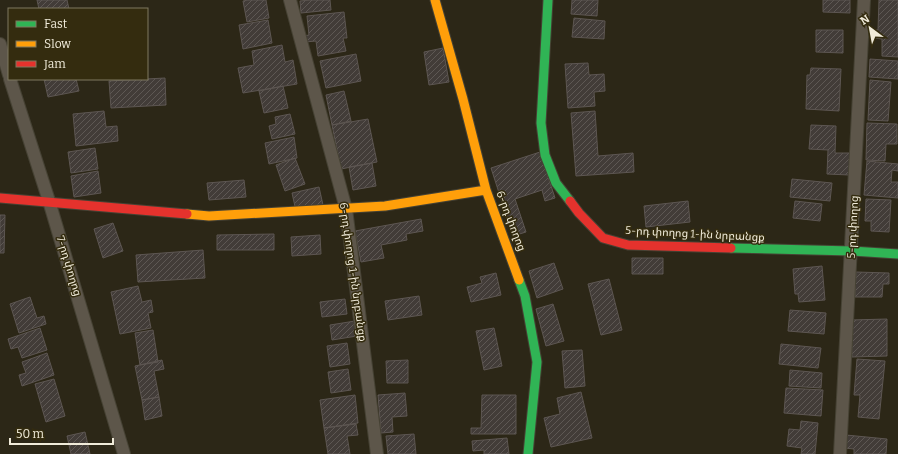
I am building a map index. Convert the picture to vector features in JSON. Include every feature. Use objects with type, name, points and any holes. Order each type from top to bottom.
[{"type":"street","name":"6-րդ փողոց 1-ին նրբանցք","points":[[290,0],[346,209],[377,454]]},
{"type":"street","name":"6-րդ փողոց","points":[[435,0],[463,99],[486,190],[526,296],[537,362],[528,454]]},
{"type":"street","name":"5-րդ փողոց 1-ին նրբանցք","points":[[548,0],[541,123],[545,155],[556,183],[579,213],[603,238],[628,245],[852,251],[898,254]]},
{"type":"street","name":"5-րդ փողոց","points":[[840,454],[852,251],[864,0]]},
{"type":"street","points":[[0,44],[8,72]]},
{"type":"street","name":"7-րդ փողոց","points":[[10,80],[49,201],[124,454]]},
{"type":"street","points":[[0,198],[49,201],[209,216],[384,206],[486,190]]},
{"type":"building","points":[[37,0],[67,0],[69,8],[39,8]]},
{"type":"building","points":[[266,0],[269,18],[247,22],[243,1]]},
{"type":"building","points":[[330,0],[331,10],[301,13],[300,1]]},
{"type":"building","points":[[572,0],[598,0],[597,16],[571,14]]},
{"type":"building","points":[[823,0],[850,0],[850,13],[823,12]]},
{"type":"building","points":[[879,0],[898,0],[898,57],[882,56],[882,39],[873,38],[873,30],[878,30]]},
{"type":"building","points":[[344,12],[347,38],[343,38],[346,51],[318,56],[316,41],[305,42],[304,36],[309,35],[307,16]]},
{"type":"building","points":[[574,18],[605,21],[604,39],[572,37]]},
{"type":"building","points":[[268,20],[272,43],[243,49],[239,25]]},
{"type":"building","points":[[816,30],[843,30],[843,53],[816,52]]},
{"type":"building","points":[[282,45],[285,62],[293,60],[297,84],[243,93],[238,68],[254,65],[252,51]]},
{"type":"building","points":[[443,48],[449,82],[429,85],[424,52]]},
{"type":"building","points":[[356,54],[361,81],[326,88],[320,61]]},
{"type":"building","points":[[870,59],[898,61],[898,79],[869,77]]},
{"type":"building","points":[[588,63],[589,75],[604,74],[605,91],[594,92],[595,106],[568,108],[565,64]]},
{"type":"building","points":[[811,68],[841,69],[839,111],[806,109],[807,75],[810,75]]},
{"type":"building","points":[[165,78],[166,105],[111,108],[109,81]]},
{"type":"building","points":[[44,80],[76,80],[79,91],[48,97]]},
{"type":"building","points":[[870,80],[891,82],[888,121],[868,120]]},
{"type":"building","points":[[283,86],[288,108],[264,113],[259,91]]},
{"type":"building","points":[[344,91],[351,121],[332,125],[326,95]]},
{"type":"building","points":[[104,111],[106,127],[117,126],[118,141],[76,146],[73,114]]},
{"type":"building","points":[[595,111],[598,156],[633,153],[634,172],[576,176],[571,113]]},
{"type":"building","points":[[290,114],[295,134],[272,139],[269,126],[276,124],[275,117]]},
{"type":"building","points":[[368,119],[377,162],[341,169],[332,125]]},
{"type":"building","points":[[867,123],[897,124],[897,144],[886,144],[885,161],[866,160]]},
{"type":"building","points":[[811,125],[836,126],[835,153],[850,153],[849,175],[827,174],[828,150],[809,149]]},
{"type":"building","points":[[294,137],[297,158],[269,164],[265,143]]},
{"type":"building","points":[[95,148],[98,169],[71,173],[68,152]]},
{"type":"building","points":[[540,152],[555,198],[545,201],[542,190],[515,199],[526,232],[513,236],[491,168]]},
{"type":"building","points":[[295,158],[305,184],[285,191],[276,165]]},
{"type":"building","points":[[867,161],[898,164],[898,171],[892,170],[891,182],[898,182],[898,198],[864,195]]},
{"type":"building","points":[[372,163],[376,186],[353,190],[349,167]]},
{"type":"building","points":[[98,171],[101,193],[74,197],[71,176]]},
{"type":"building","points":[[792,179],[832,183],[830,201],[790,197]]},
{"type":"building","points":[[244,180],[246,197],[209,200],[207,183]]},
{"type":"building","points":[[319,187],[323,205],[296,211],[292,193]]},
{"type":"building","points":[[866,199],[891,200],[889,232],[871,231],[871,221],[865,221]]},
{"type":"building","points":[[688,201],[690,222],[646,227],[644,206]]},
{"type":"building","points":[[795,201],[822,204],[820,221],[793,218]]},
{"type":"building","points":[[0,215],[5,215],[4,253],[0,253]]},
{"type":"building","points":[[421,219],[423,231],[406,234],[407,240],[381,245],[384,258],[361,262],[355,231]]},
{"type":"building","points":[[113,223],[123,251],[103,258],[94,229]]},
{"type":"building","points":[[274,234],[274,250],[217,250],[217,235]]},
{"type":"building","points":[[320,235],[321,254],[292,256],[291,237]]},
{"type":"building","points":[[203,250],[205,278],[138,282],[136,255]]},
{"type":"building","points":[[632,258],[663,258],[663,274],[632,274]]},
{"type":"building","points":[[554,263],[563,289],[537,298],[529,271]]},
{"type":"building","points":[[822,266],[825,300],[799,302],[798,294],[795,294],[793,269]]},
{"type":"building","points":[[856,272],[889,273],[889,284],[883,284],[882,297],[855,297]]},
{"type":"building","points":[[496,273],[501,295],[471,302],[467,287],[482,283],[480,277]]},
{"type":"building","points":[[609,279],[622,330],[601,335],[588,284]]},
{"type":"building","points":[[138,286],[142,302],[151,300],[153,312],[148,313],[151,328],[120,334],[111,292]]},
{"type":"building","points":[[419,296],[422,315],[388,320],[385,301]]},
{"type":"building","points":[[30,297],[37,318],[44,316],[46,324],[19,333],[10,304]]},
{"type":"building","points":[[345,299],[347,314],[322,317],[320,302]]},
{"type":"building","points":[[553,304],[564,341],[546,346],[536,309]]},
{"type":"building","points":[[790,310],[826,313],[824,334],[788,331]]},
{"type":"building","points":[[887,319],[887,356],[852,357],[851,320]]},
{"type":"building","points":[[355,321],[357,336],[332,340],[330,325]]},
{"type":"building","points":[[40,328],[47,350],[22,358],[18,347],[11,349],[8,339]]},
{"type":"building","points":[[494,328],[502,366],[484,370],[476,331]]},
{"type":"building","points":[[153,330],[158,362],[140,365],[135,333]]},
{"type":"building","points":[[347,343],[350,364],[330,367],[327,346]]},
{"type":"building","points":[[781,344],[821,348],[818,368],[779,364]]},
{"type":"building","points":[[582,350],[585,386],[565,388],[562,351]]},
{"type":"building","points":[[47,353],[54,375],[22,386],[19,375],[26,373],[22,362]]},
{"type":"building","points":[[857,359],[885,361],[879,419],[858,417],[860,395],[854,395]]},
{"type":"building","points":[[162,360],[164,369],[154,371],[159,397],[142,400],[135,366]]},
{"type":"building","points":[[408,360],[408,383],[387,383],[386,361]]},
{"type":"building","points":[[348,369],[351,390],[331,393],[328,372]]},
{"type":"building","points":[[790,370],[822,373],[821,388],[789,386]]},
{"type":"building","points":[[54,379],[65,416],[46,422],[35,384]]},
{"type":"building","points":[[786,388],[823,390],[821,416],[784,413]]},
{"type":"building","points":[[581,392],[592,438],[551,447],[544,418],[560,414],[557,398]]},
{"type":"building","points":[[405,393],[407,416],[392,417],[393,432],[381,433],[378,395]]},
{"type":"building","points":[[355,395],[358,423],[324,428],[320,400]]},
{"type":"building","points":[[482,395],[516,395],[516,434],[471,434],[471,428],[481,428]]},
{"type":"building","points":[[159,397],[162,416],[145,420],[142,400]]},
{"type":"building","points":[[801,421],[818,423],[815,454],[801,454],[802,448],[787,446],[789,429],[800,430]]},
{"type":"building","points":[[356,424],[358,435],[347,436],[350,454],[328,454],[324,428]]},
{"type":"building","points":[[85,432],[90,454],[71,454],[67,436]]},
{"type":"building","points":[[414,434],[416,454],[388,454],[386,436]]},
{"type":"building","points":[[846,435],[887,439],[886,454],[854,454],[854,449],[844,448]]},
{"type":"building","points":[[507,438],[509,454],[484,454],[484,450],[473,451],[472,441]]},
{"type":"traffic: fast","points":[[548,0],[541,123],[545,155],[556,183],[570,201]]},
{"type":"traffic: fast","points":[[731,248],[852,251],[898,254]]},
{"type":"traffic: fast","points":[[519,280],[525,296],[537,362],[528,454]]},
{"type":"traffic: slow","points":[[435,0],[463,99],[486,190],[519,280]]},
{"type":"traffic: slow","points":[[187,214],[209,216],[385,206],[486,190]]},
{"type":"traffic: jam","points":[[0,198],[187,214]]},
{"type":"traffic: jam","points":[[570,201],[579,213],[603,238],[628,245],[731,248]]}]
